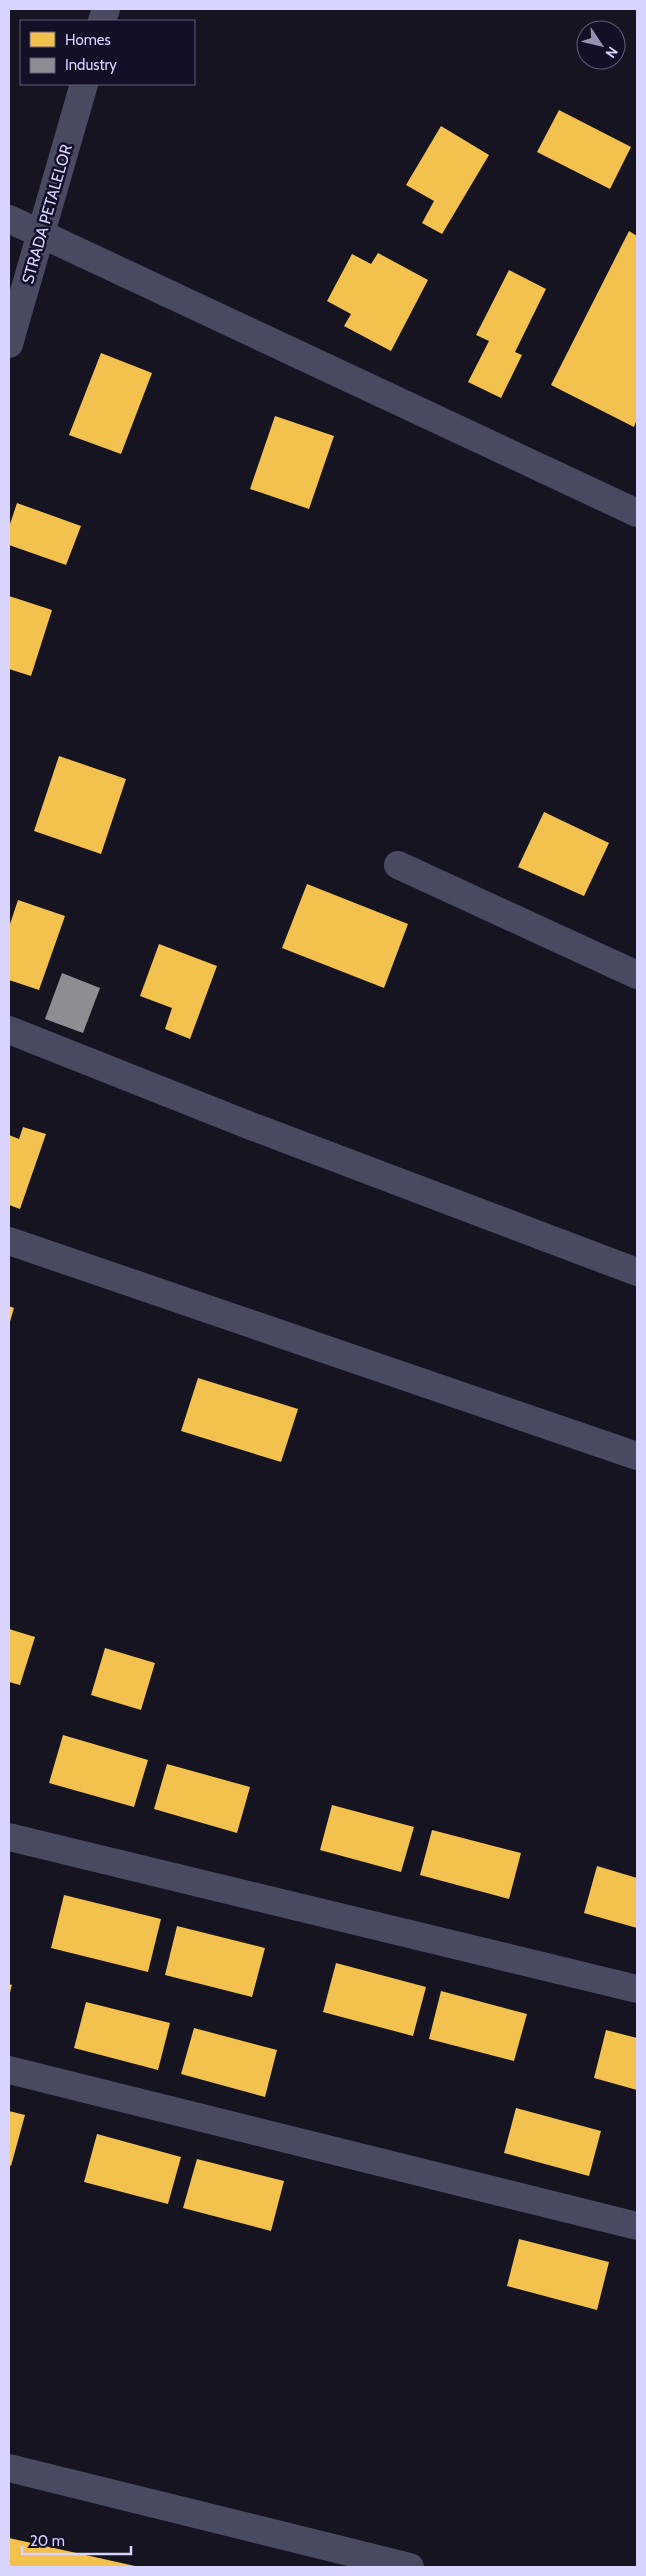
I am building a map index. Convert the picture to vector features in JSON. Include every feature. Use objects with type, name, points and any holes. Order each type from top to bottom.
[{"type":"street","name":"STRADA PETALELOR","points":[[9,344],[84,85]]},
{"type":"street","points":[[9,219],[637,514]]},
{"type":"street","points":[[398,865],[637,976]]},
{"type":"street","points":[[9,1030],[252,1126],[637,1272]]},
{"type":"street","points":[[9,1241],[637,1456]]},
{"type":"street","points":[[9,1837],[637,1989]]},
{"type":"street","points":[[9,2070],[637,2226]]},
{"type":"street","points":[[9,2468],[410,2567]]},
{"type":"building: Homes","points":[[559,110],[631,147],[610,189],[537,152]]},
{"type":"building: Homes","points":[[441,126],[489,155],[442,234],[422,223],[434,201],[406,185]]},
{"type":"building: Homes","points":[[629,231],[637,236],[637,419],[634,427],[551,385]]},
{"type":"building: Homes","points":[[378,253],[428,280],[391,351],[344,326],[351,314],[327,301],[352,254],[371,264]]},
{"type":"building: Homes","points":[[509,270],[546,289],[515,352],[522,355],[501,398],[468,382],[489,341],[476,335]]},
{"type":"building: Homes","points":[[101,353],[152,373],[121,454],[69,435]]},
{"type":"building: Homes","points":[[275,416],[334,436],[309,509],[250,489]]},
{"type":"building: Homes","points":[[17,503],[81,526],[66,565],[9,545],[9,527]]},
{"type":"building: Homes","points":[[9,596],[52,610],[31,676],[9,669]]},
{"type":"building: Homes","points":[[59,756],[126,779],[101,854],[34,831]]},
{"type":"building: Homes","points":[[544,812],[609,843],[584,896],[518,867]]},
{"type":"building: Homes","points":[[307,884],[408,924],[384,988],[282,948]]},
{"type":"building: Homes","points":[[18,900],[65,916],[39,990],[9,980],[9,927]]},
{"type":"building: Homes","points":[[159,944],[217,966],[190,1039],[165,1029],[172,1008],[140,996]]},
{"type":"building: Homes","points":[[23,1127],[46,1134],[20,1209],[9,1205],[9,1135],[19,1139]]},
{"type":"building: Homes","points":[[9,1306],[14,1308],[9,1325]]},
{"type":"building: Homes","points":[[198,1378],[298,1409],[281,1462],[181,1431]]},
{"type":"building: Homes","points":[[9,1629],[35,1637],[20,1685],[9,1682]]},
{"type":"building: Homes","points":[[105,1648],[155,1663],[141,1710],[91,1695]]},
{"type":"building: Homes","points":[[63,1735],[148,1760],[134,1807],[49,1783]]},
{"type":"building: Homes","points":[[167,1764],[250,1787],[237,1833],[154,1809]]},
{"type":"building: Homes","points":[[332,1805],[414,1827],[401,1872],[320,1850]]},
{"type":"building: Homes","points":[[432,1830],[521,1853],[509,1899],[420,1875]]},
{"type":"building: Homes","points":[[597,1866],[637,1878],[637,1928],[584,1913]]},
{"type":"building: Homes","points":[[64,1895],[161,1919],[148,1972],[51,1948]]},
{"type":"building: Homes","points":[[177,1926],[265,1948],[252,1997],[165,1975]]},
{"type":"building: Homes","points":[[336,1963],[426,1987],[413,2036],[323,2012]]},
{"type":"building: Homes","points":[[9,1984],[12,1985],[9,1996]]},
{"type":"building: Homes","points":[[441,1991],[527,2014],[514,2061],[429,2039]]},
{"type":"building: Homes","points":[[86,2002],[170,2023],[158,2070],[74,2048]]},
{"type":"building: Homes","points":[[194,2028],[277,2050],[265,2097],[181,2074]]},
{"type":"building: Homes","points":[[606,2030],[637,2038],[637,2090],[594,2078]]},
{"type":"building: Homes","points":[[516,2108],[601,2131],[589,2176],[504,2153]]},
{"type":"building: Homes","points":[[9,2111],[25,2115],[11,2166],[9,2165]]},
{"type":"building: Homes","points":[[97,2134],[181,2157],[168,2204],[84,2182]]},
{"type":"building: Homes","points":[[197,2159],[284,2181],[271,2231],[183,2208]]},
{"type":"building: Homes","points":[[519,2239],[609,2262],[597,2310],[507,2286]]},
{"type":"building: Homes","points":[[9,2538],[135,2566],[135,2567],[9,2567]]},
{"type":"building: Industry","points":[[62,973],[100,988],[83,1033],[45,1019]]}]
